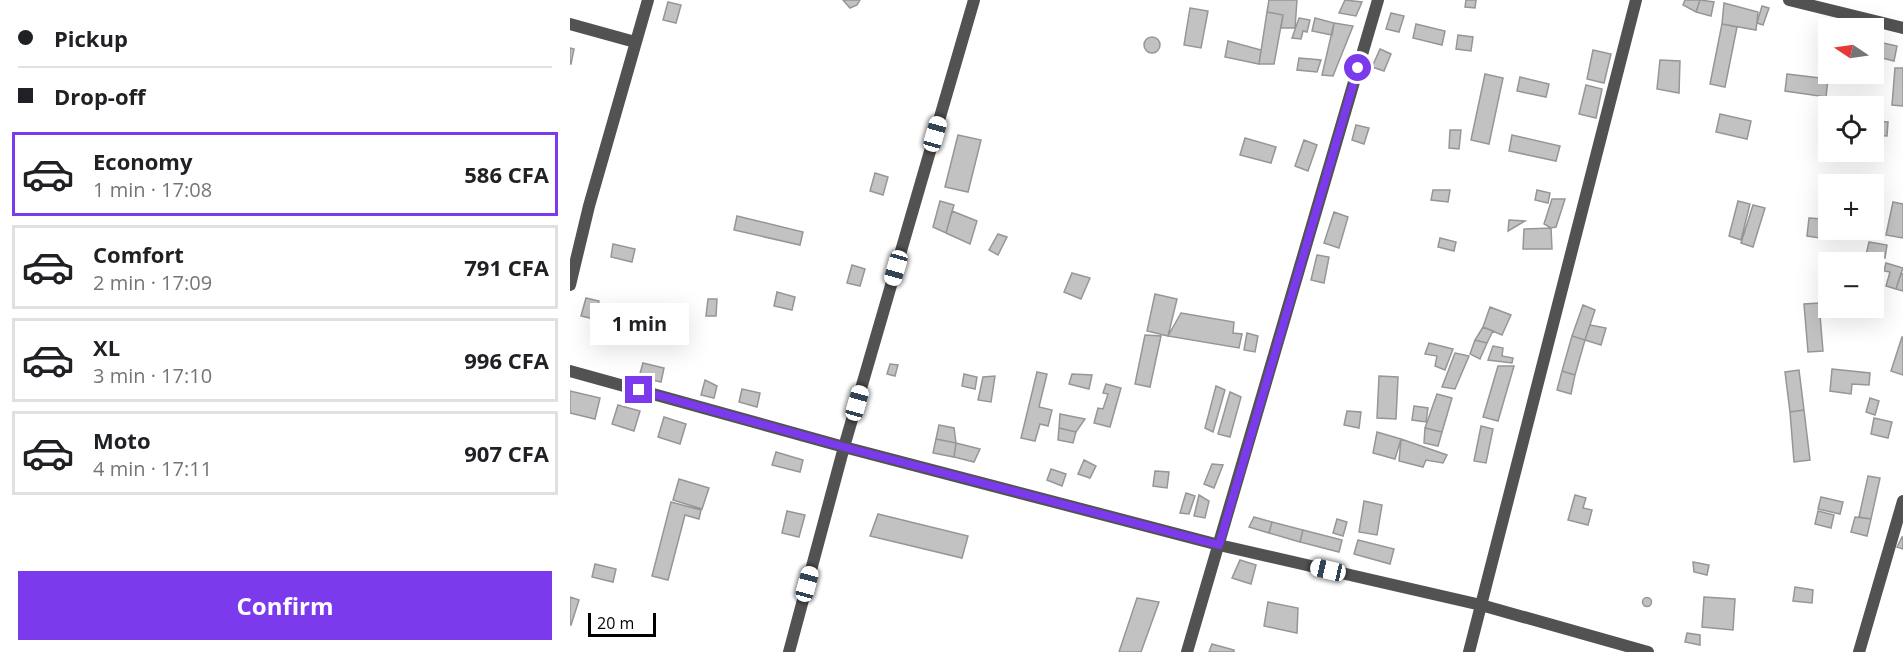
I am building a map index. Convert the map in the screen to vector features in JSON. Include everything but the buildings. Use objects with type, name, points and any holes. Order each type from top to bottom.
[{"type":"street","points":[[570,285],[648,0]]},
{"type":"street","points":[[789,652],[844,447],[974,0]]},
{"type":"street","points":[[1187,652],[1378,0]]},
{"type":"street","points":[[1469,652],[1636,0]]},
{"type":"street","points":[[1790,0],[1903,28]]},
{"type":"street","points":[[570,24],[635,42]]},
{"type":"street","points":[[570,372],[844,447],[1219,545],[1480,604],[1648,652]]},
{"type":"street","points":[[1859,652],[1903,501]]},
{"type":"route","points":[[639,390],[844,447],[1219,545],[1358,68]]}]
